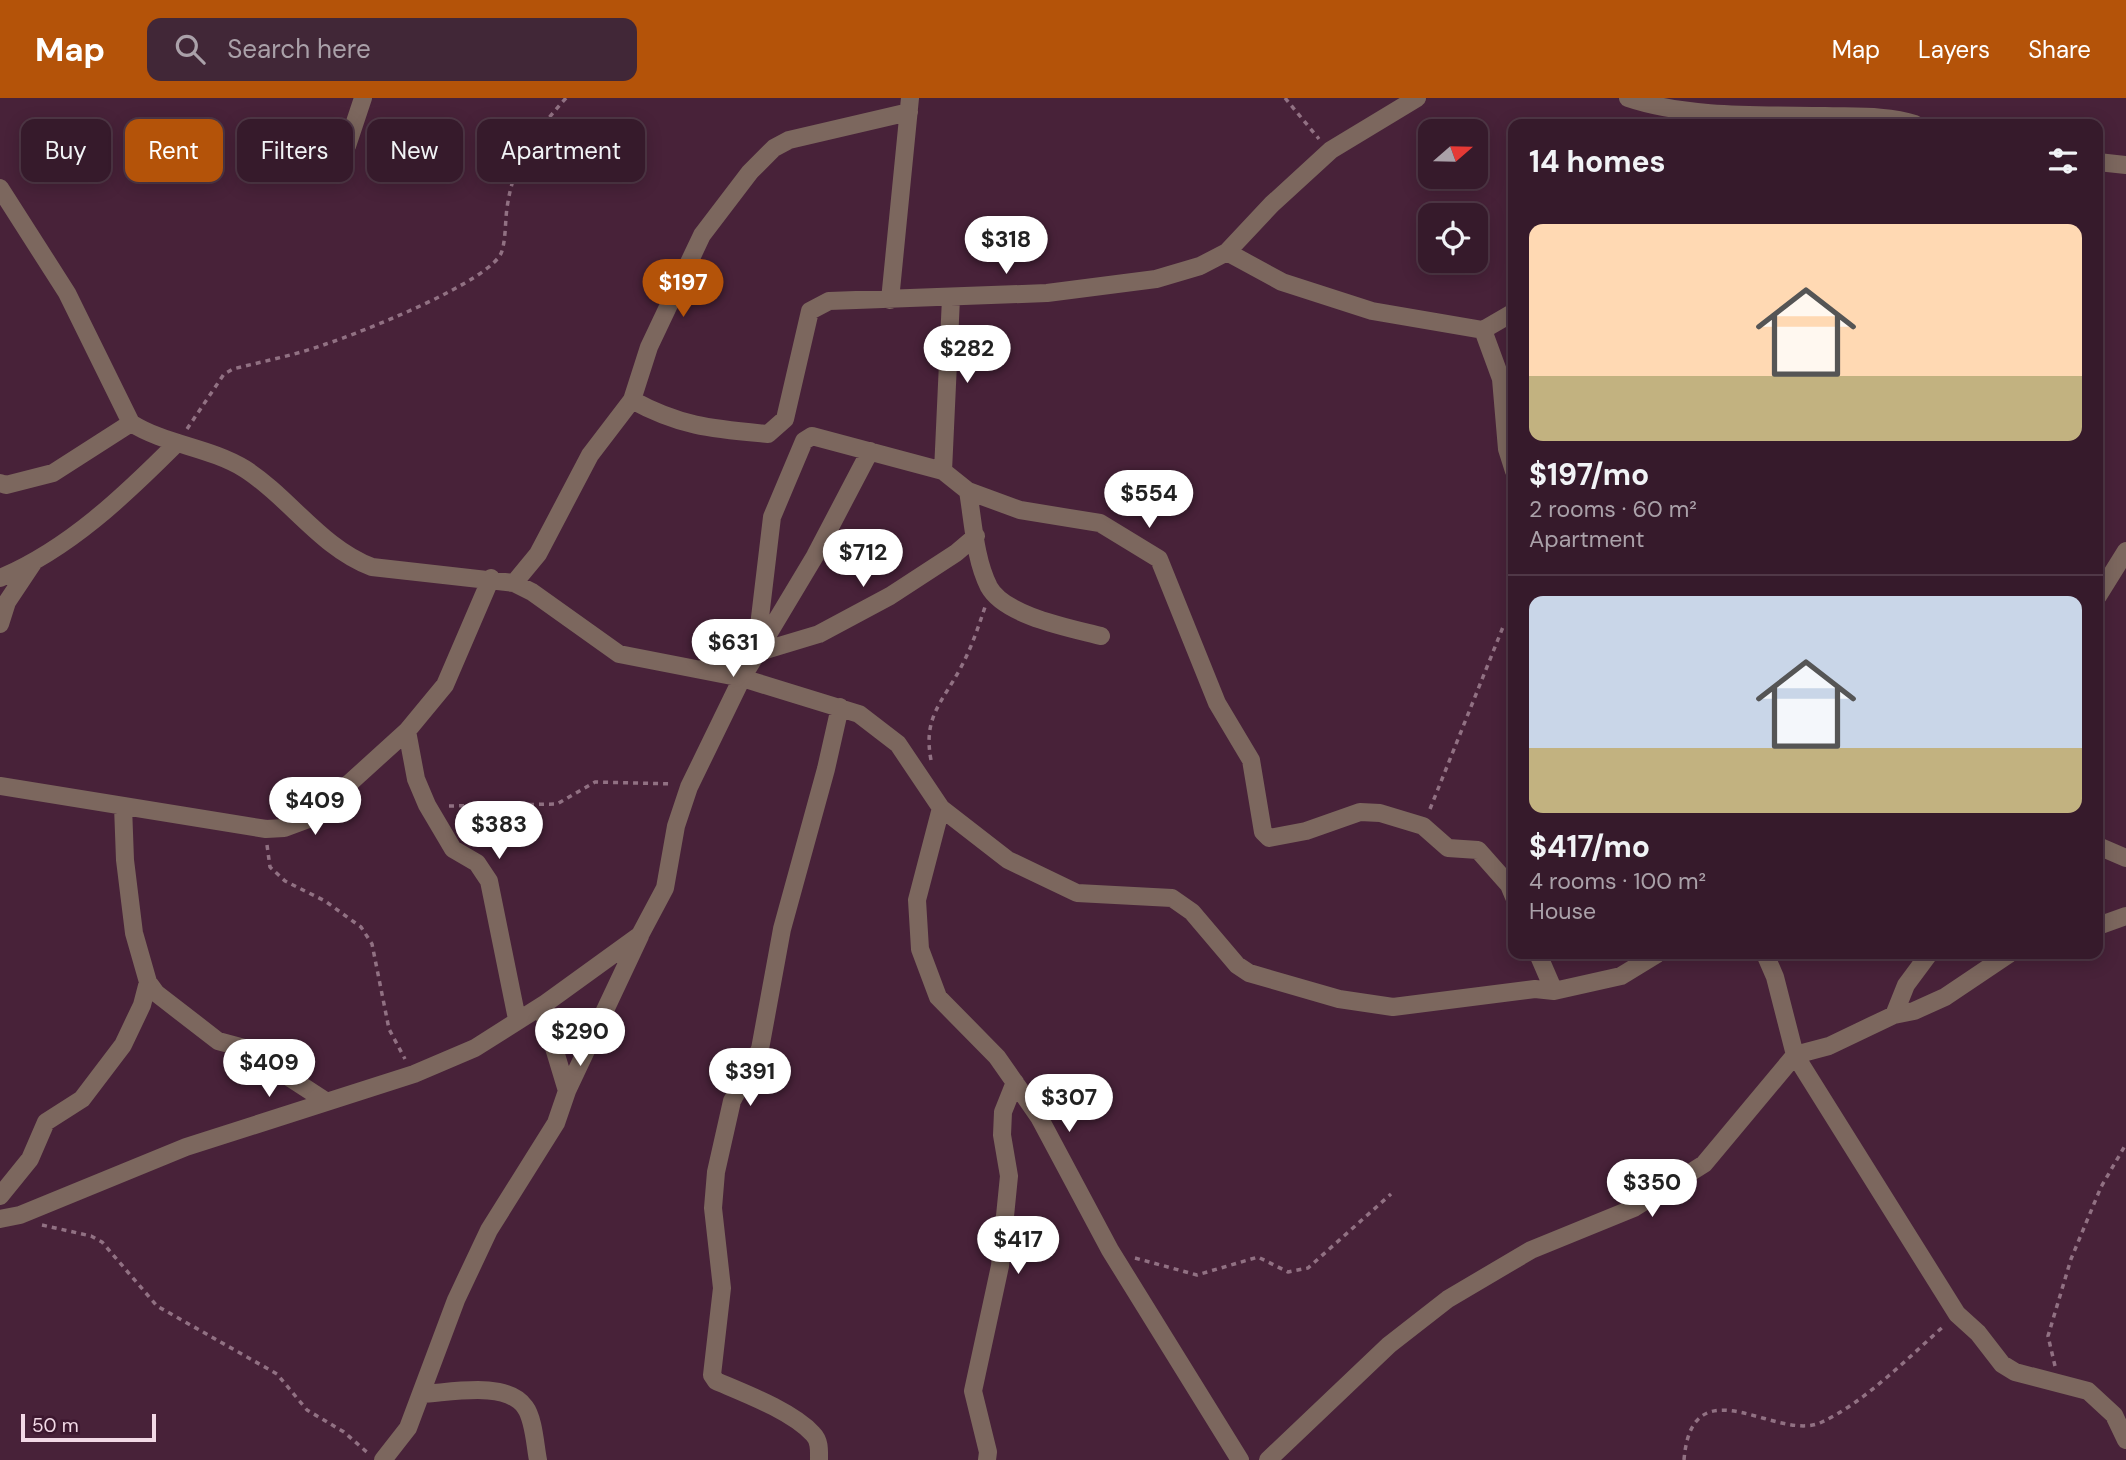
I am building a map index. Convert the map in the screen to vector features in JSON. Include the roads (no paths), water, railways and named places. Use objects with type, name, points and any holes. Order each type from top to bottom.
[{"type":"street","points":[[353,128],[363,98]]},
{"type":"street","points":[[632,400],[656,413],[698,428],[768,434],[785,419],[810,311],[829,301],[1047,293],[1156,279],[1199,266],[1227,252],[1272,204],[1331,150],[1417,98]]},
{"type":"street","points":[[1628,98],[1648,105],[1754,116],[1878,119]]},
{"type":"street","points":[[514,583],[538,554],[590,455],[632,400],[649,347],[691,256],[702,235],[750,172],[774,148],[789,140],[909,105],[890,300]]},
{"type":"street","points":[[2103,162],[2126,164]]},
{"type":"street","points":[[0,188],[67,293],[131,423],[150,435],[194,446],[246,470],[311,527],[359,562],[372,567],[514,583],[532,592],[619,654],[742,678],[859,714],[898,744],[941,808],[1007,860],[1077,893],[1172,898],[1192,912],[1237,965],[1249,973],[1339,999],[1393,1007],[1535,989],[1554,991],[1621,976],[1649,959]]},
{"type":"street","points":[[1227,252],[1282,282],[1372,312],[1483,330],[1508,315]]},
{"type":"street","points":[[943,471],[951,298]]},
{"type":"street","points":[[1483,330],[1501,379],[1508,452]]},
{"type":"street","points":[[0,483],[6,485],[53,473],[131,423]]},
{"type":"street","points":[[756,651],[772,517],[804,441],[812,436],[943,471],[968,491],[1020,510],[1100,523],[1159,559],[1217,703],[1251,760],[1263,832],[1269,838],[1306,831],[1360,812],[1380,813],[1423,826],[1448,848],[1478,850],[1508,884]]},
{"type":"street","points":[[0,578],[33,562],[115,505],[177,443]]},
{"type":"street","points":[[383,1460],[408,1428],[456,1300],[489,1230],[556,1123],[566,1091],[640,934],[665,888],[676,826],[689,787],[756,651],[815,556],[870,451]]},
{"type":"street","points":[[968,491],[990,589],[1024,615],[1101,636]]},
{"type":"street","points":[[698,670],[819,634],[890,596],[956,553],[976,536]]},
{"type":"street","points":[[2103,588],[2126,551]]},
{"type":"street","points":[[0,624],[7,602],[33,562]]},
{"type":"street","points":[[0,786],[267,829],[284,828],[311,818],[407,731],[444,685],[491,579]]},
{"type":"street","points":[[819,1460],[819,1445],[813,1434],[768,1404],[716,1381],[712,1375],[722,1288],[713,1208],[716,1172],[732,1101],[760,1049],[782,929],[826,769],[840,707]]},
{"type":"street","points":[[407,731],[416,779],[427,805],[453,849],[477,863],[489,881],[517,1019]]},
{"type":"street","points":[[123,806],[124,860],[134,933],[148,982],[156,993],[219,1041],[244,1048],[324,1100]]},
{"type":"street","points":[[941,808],[917,900],[920,949],[938,997],[998,1057],[1039,1117],[1110,1250],[1240,1460]]},
{"type":"street","points":[[2103,848],[2126,858]]},
{"type":"street","points":[[2103,924],[2126,916]]},
{"type":"street","points":[[0,1219],[20,1215],[186,1147],[324,1100],[414,1074],[475,1048],[546,1003],[640,934]]},
{"type":"street","points":[[1540,959],[1554,991]]},
{"type":"street","points":[[1767,959],[1775,977],[1795,1055],[1957,1314],[1978,1333],[2001,1364],[2015,1372],[2059,1381],[2088,1391],[2113,1415],[2126,1440]]},
{"type":"street","points":[[1894,1015],[1906,985],[1925,959]]},
{"type":"street","points":[[1268,1460],[1389,1345],[1448,1299],[1531,1250],[1634,1208],[1704,1164],[1795,1055],[1829,1046],[1894,1015],[1914,1011],[1945,997],[2002,959]]},
{"type":"street","points":[[0,1196],[30,1159],[46,1122],[82,1099],[123,1045],[142,1005],[148,982]]},
{"type":"street","points":[[546,1003],[545,1018],[566,1091]]},
{"type":"street","points":[[987,1460],[988,1452],[973,1391],[1000,1266],[1009,1176],[1002,1135],[1003,1112],[1015,1082]]},
{"type":"street","points":[[421,1394],[496,1391],[516,1398],[527,1409],[538,1460]]}]
